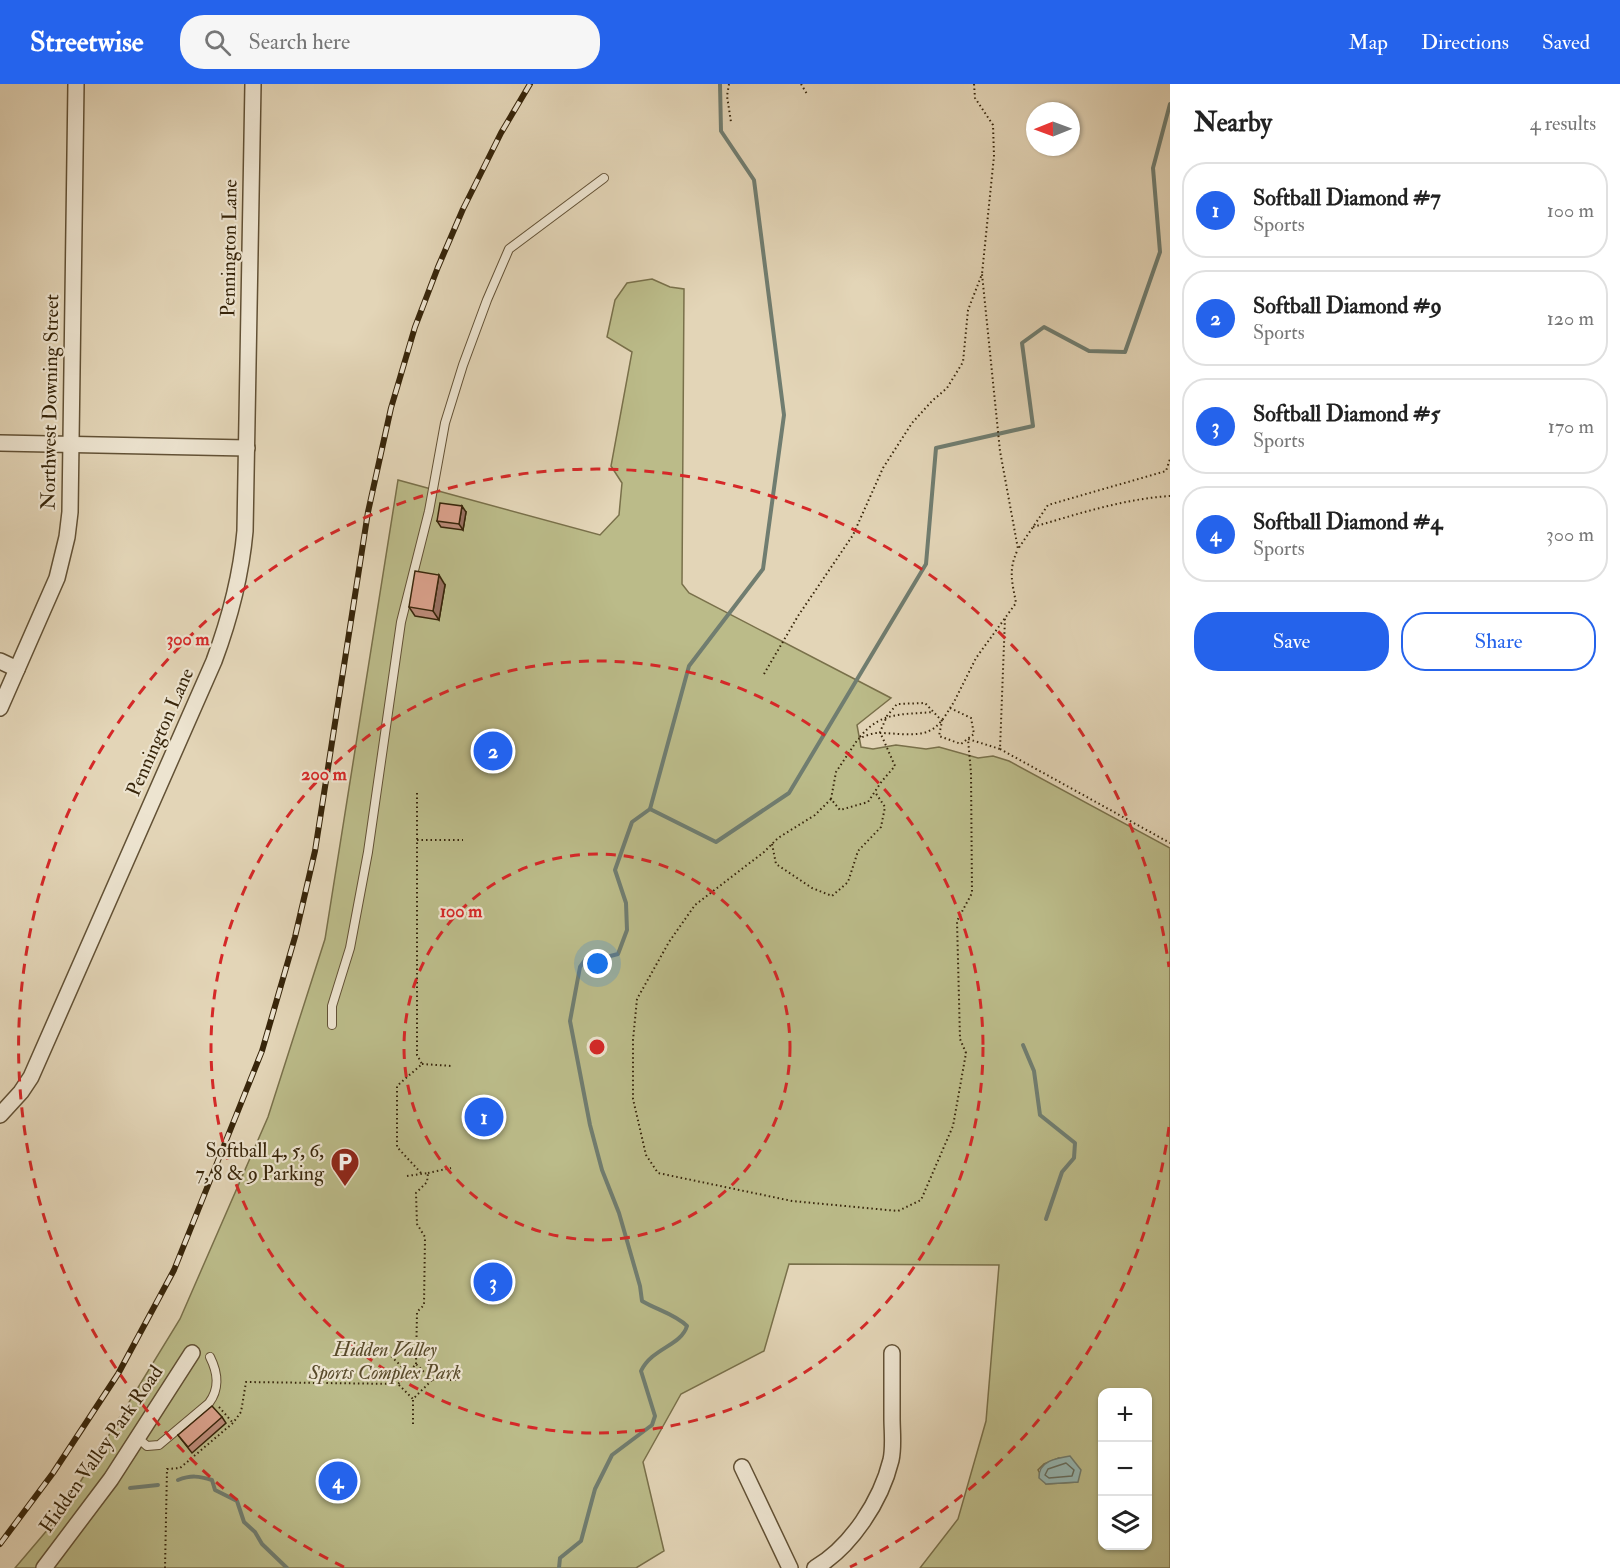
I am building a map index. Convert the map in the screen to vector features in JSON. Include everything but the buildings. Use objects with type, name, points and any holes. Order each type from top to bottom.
[{"type":"street","name":"Northwest Downing Street","points":[[0,708],[57,578],[67,537],[70,512],[76,84]]},
{"type":"street","name":"Pennington Lane","points":[[0,1115],[31,1077],[221,643],[235,596],[245,531],[253,84]]},
{"type":"street","points":[[0,443],[247,448]]},
{"type":"street","points":[[0,661],[17,669]]},
{"type":"street","name":"Hidden Valley Park Road","points":[[44,1568],[111,1479],[192,1353]]},
{"type":"street","points":[[815,1568],[853,1534],[884,1480],[891,1459],[892,1353]]},
{"type":"street","points":[[742,1467],[790,1568]]},
{"type":"lane","points":[[332,1025],[332,1006],[350,948],[368,852],[401,622],[429,511],[446,423],[463,365],[509,249],[604,178]]},
{"type":"lane","points":[[138,1438],[147,1446],[159,1445],[209,1403],[217,1386],[216,1368],[210,1357]]},
{"type":"path","points":[[729,84],[731,122]]},
{"type":"path","points":[[801,84],[807,94]]},
{"type":"path","points":[[974,84],[975,98],[993,125],[994,156],[982,274],[1000,451],[1018,549]]},
{"type":"path","points":[[764,674],[798,616],[853,534],[883,468],[912,423],[947,388],[963,362],[968,310],[982,274]]},
{"type":"path","points":[[858,738],[880,732],[893,735],[928,732],[942,721],[976,658],[1016,603],[1011,579],[1011,564],[1018,549],[1048,505],[1166,471],[1170,459]]},
{"type":"path","points":[[1033,527],[1111,504],[1170,496]]},
{"type":"path","points":[[1000,749],[1005,618]]},
{"type":"path","points":[[831,799],[840,810],[868,802],[895,766],[880,732],[887,716],[897,704],[925,703],[942,721]]},
{"type":"path","points":[[942,721],[939,736],[961,744],[974,734],[971,718],[950,708]]},
{"type":"path","points":[[933,712],[887,716],[870,724],[836,772],[831,799],[815,815],[778,838],[695,905],[669,942],[637,999],[633,1040],[633,1099],[646,1155],[658,1173],[792,1201],[898,1211],[921,1200],[952,1126],[966,1053],[960,1039],[957,921],[972,893],[971,773],[968,739]]},
{"type":"path","points":[[968,739],[1000,749],[1170,843]]},
{"type":"path","points":[[772,844],[776,864],[812,888],[832,896],[848,882],[858,851],[881,827],[885,807],[875,792]]},
{"type":"path","points":[[417,793],[417,1056],[422,1064]]},
{"type":"path","points":[[417,840],[463,840]]},
{"type":"path","points":[[422,1174],[397,1147],[397,1086],[422,1064],[452,1066]]},
{"type":"path","points":[[407,1176],[451,1168]]},
{"type":"path","points":[[165,1568],[166,1469],[180,1468],[233,1423],[241,1412],[246,1382],[398,1384],[416,1364],[417,1312],[424,1305],[425,1237],[417,1224],[416,1193],[427,1182],[428,1173]]},
{"type":"path","points":[[388,1353],[408,1374]]},
{"type":"path","points":[[416,1364],[432,1380],[461,1380]]},
{"type":"path","points":[[413,1400],[432,1380]]},
{"type":"path","points":[[398,1384],[413,1400],[414,1427]]},
{"type":"green space","name":"Hidden Valley Sports Complex Park","points":[[652,279],[670,287],[684,289],[682,584],[689,593],[891,698],[857,725],[861,747],[873,749],[896,745],[926,749],[939,747],[978,758],[993,756],[1009,761],[1170,848],[1170,1568],[920,1568],[958,1519],[986,1421],[999,1265],[789,1264],[764,1351],[681,1394],[643,1462],[664,1551],[636,1568],[15,1568],[60,1515],[180,1319],[268,1117],[325,939],[398,480],[600,535],[619,515],[622,483],[611,466],[632,352],[607,337],[615,300],[627,283]],"holes":[[[1059,1458],[1077,1482],[1046,1484],[1038,1470],[1044,1464]]]},
{"type":"water","points":[[1070,1456],[1081,1470],[1078,1482],[1046,1484],[1039,1478],[1042,1468],[1049,1461]]},
{"type":"waterway","points":[[650,809],[689,666],[763,569],[784,415],[754,180],[721,131],[720,84]]},
{"type":"waterway","points":[[559,1568],[560,1558],[581,1541],[595,1489],[612,1455],[652,1425],[655,1416],[641,1371],[652,1357],[679,1338],[687,1326],[671,1315],[642,1301],[640,1286],[619,1213],[602,1170],[590,1125],[570,1021],[580,967],[585,960],[618,954],[627,930],[626,903],[615,870],[632,822],[650,809],[716,842],[789,793],[926,564],[936,448],[1033,426],[1022,343],[1044,327],[1089,351],[1125,352],[1160,252],[1153,168],[1170,104]]},
{"type":"waterway","points":[[1023,1045],[1034,1071],[1040,1115],[1075,1143],[1074,1158],[1062,1172],[1046,1219]]},
{"type":"waterway","points":[[178,1480],[187,1477],[212,1480],[215,1490],[237,1501],[244,1522],[255,1532],[262,1544],[287,1568]]},
{"type":"waterway","points":[[130,1488],[158,1485]]},
{"type":"railway","points":[[0,1544],[53,1473],[118,1374],[174,1270],[262,1051],[295,937],[315,851],[368,512],[391,408],[415,327],[438,267],[463,209],[501,133],[530,84]]},
{"type":"place","name":"Softball Diamond #9","points":[[493,751]]},
{"type":"place","name":"Softball Diamond #7","points":[[484,1117]]},
{"type":"place","name":"Softball 4, 5, 6, 7, 8 & 9 Parking","points":[[345,1188]]},
{"type":"place","name":"Softball Diamond #5","points":[[493,1282]]},
{"type":"place","name":"Softball Diamond #4","points":[[338,1481]]}]
